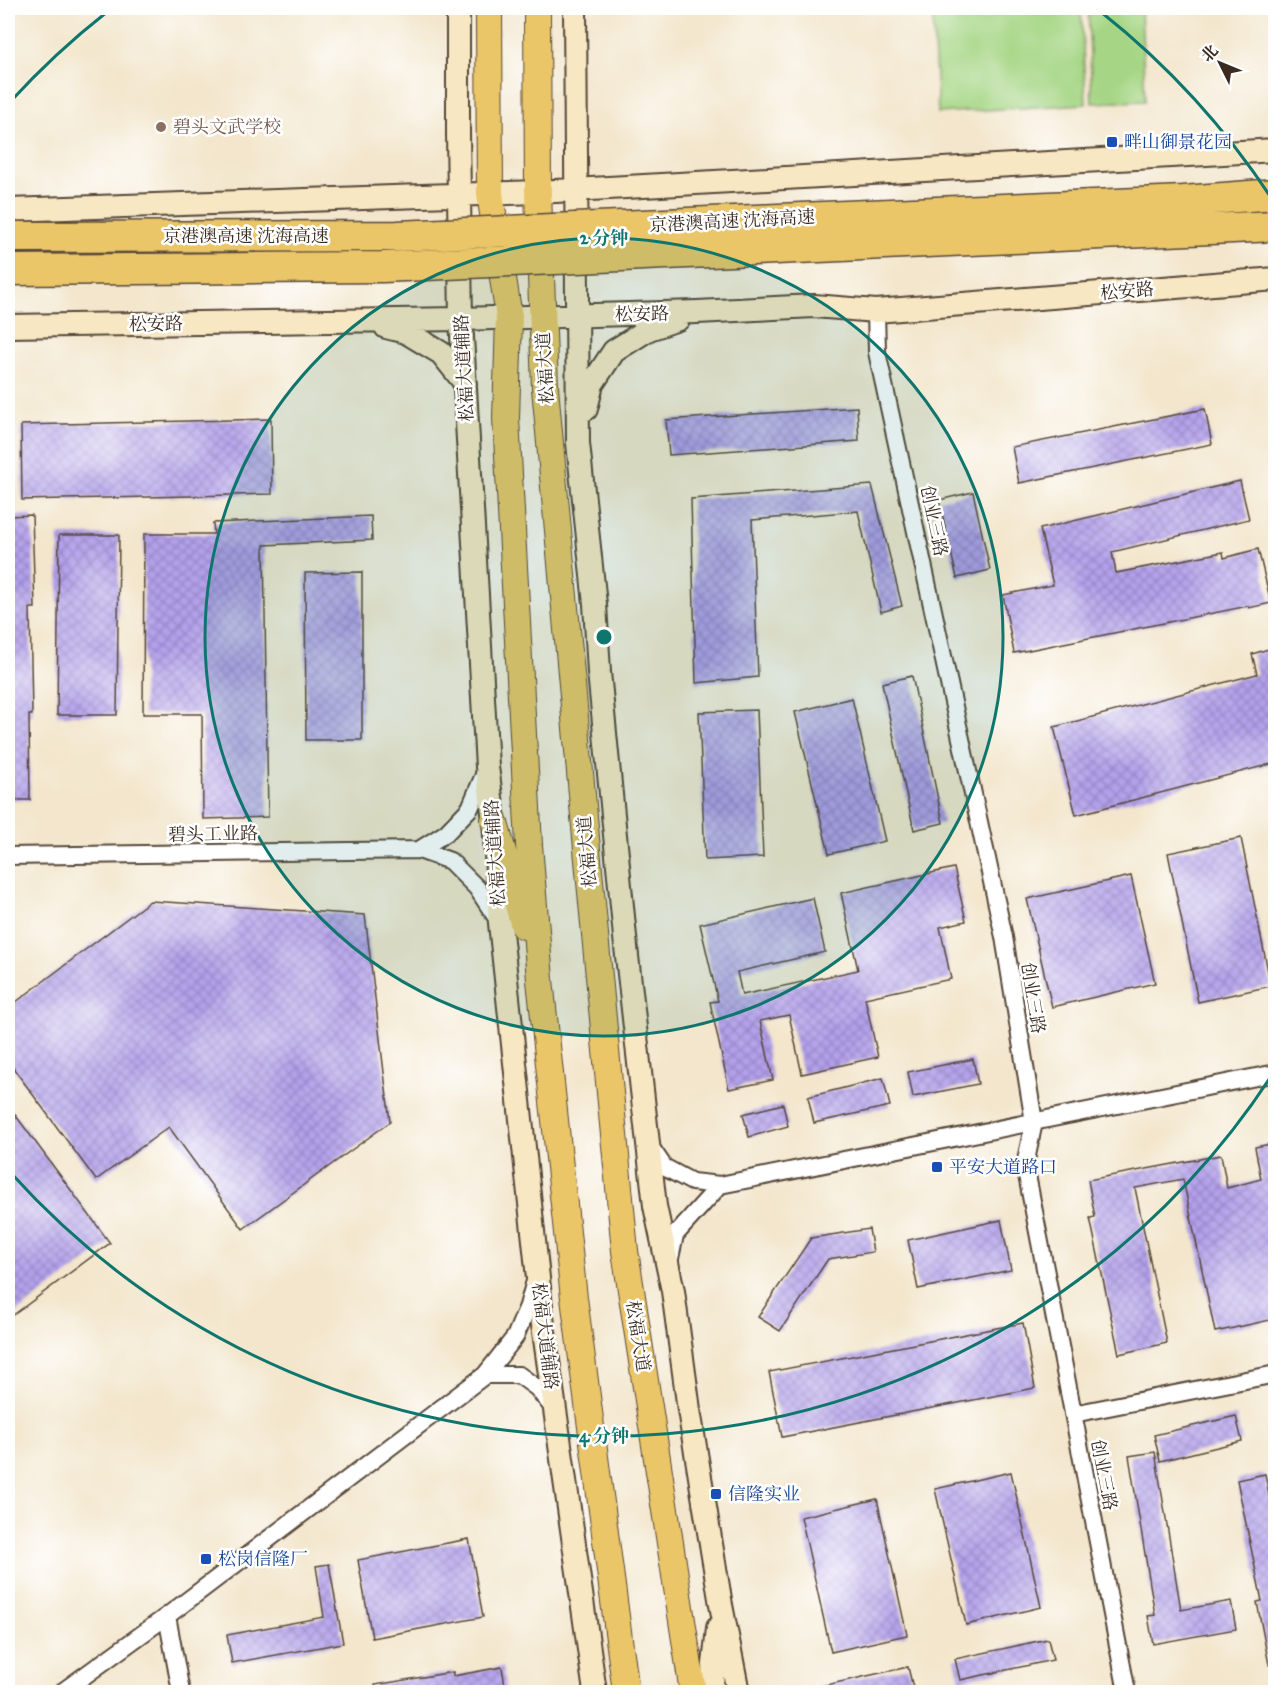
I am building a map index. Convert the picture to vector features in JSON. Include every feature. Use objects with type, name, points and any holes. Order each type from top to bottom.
[{"type":"highway","name":"京港澳高速 沈海高速","points":[[8,237],[397,236],[1183,201],[1275,194]]},
{"type":"highway","name":"京港澳高速 沈海高速","points":[[8,270],[383,267],[1275,226]]},
{"type":"main road","name":"松福大道辅路","points":[[458,8],[461,319],[488,767],[494,820],[500,924],[543,1325],[595,1692]]},
{"type":"main road","name":"松福大道","points":[[489,8],[490,194],[509,317],[506,418],[529,833],[540,980],[574,1298],[626,1692]]},
{"type":"main road","name":"松福大道","points":[[537,8],[538,192],[545,388],[589,871],[625,1251],[693,1692]]},
{"type":"main road","points":[[576,8],[578,443],[600,684],[655,1206],[668,1268],[721,1605],[738,1692]]},
{"type":"main road","points":[[8,210],[538,192],[1275,150]]},
{"type":"main road","name":"松安路","points":[[8,327],[361,322],[697,312],[814,306],[876,311],[1275,279]]},
{"type":"main road","points":[[578,443],[592,384],[614,351],[649,329],[697,312]]},
{"type":"main road","points":[[361,322],[406,332],[441,353],[465,382]]},
{"type":"main road","points":[[589,871],[594,604]]},
{"type":"main road","points":[[568,640],[626,947]]},
{"type":"main road","points":[[494,820],[540,980]]},
{"type":"main road","points":[[711,1692],[721,1605]]},
{"type":"main road","points":[[588,1646],[607,1692]]},
{"type":"street","name":"创业三路","points":[[876,311],[878,352],[1004,937],[1034,1122],[1025,1166],[1127,1692]]},
{"type":"street","points":[[419,850],[446,833],[470,808],[488,767]]},
{"type":"street","points":[[419,850],[450,861],[477,888],[500,924]]},
{"type":"street","name":"碧头工业路","points":[[8,856],[419,850]]},
{"type":"street","points":[[647,1142],[664,1167],[692,1182],[720,1185],[1275,1073]]},
{"type":"street","points":[[668,1268],[675,1235],[720,1185]]},
{"type":"street","points":[[62,1692],[167,1616],[485,1375],[515,1337],[528,1306],[537,1274]]},
{"type":"street","points":[[1073,1414],[1275,1374]]},
{"type":"street","points":[[485,1375],[519,1375],[537,1388],[555,1409]]},
{"type":"street","points":[[167,1616],[181,1692]]},
{"type":"green space","points":[[932,8],[1081,8],[1086,104],[938,113]]},
{"type":"green space","points":[[1088,8],[1141,8],[1145,101],[1092,103]]},
{"type":"building","points":[[857,407],[859,441],[669,455],[666,420]]},
{"type":"building","points":[[1205,409],[1212,444],[1019,483],[1012,447]]},
{"type":"building","points":[[271,419],[272,494],[22,500],[21,425]]},
{"type":"building","points":[[1240,481],[1249,519],[1112,552],[1116,573],[1223,552],[1224,558],[1258,549],[1271,603],[1014,653],[1003,595],[1053,585],[1040,529]]},
{"type":"building","points":[[872,485],[902,606],[881,612],[858,511],[752,520],[758,677],[696,683],[691,499]]},
{"type":"building","points":[[973,492],[990,570],[957,578],[939,500]]},
{"type":"building","points":[[32,515],[35,608],[30,608],[32,715],[29,715],[30,800],[8,800],[8,730],[11,730],[8,516]]},
{"type":"building","points":[[371,516],[372,540],[264,545],[268,817],[203,819],[202,714],[143,714],[144,534],[214,534],[213,523]]},
{"type":"building","points":[[59,535],[119,535],[117,715],[57,715]]},
{"type":"building","points":[[362,572],[362,740],[306,740],[305,573]]},
{"type":"building","points":[[1275,647],[1275,763],[1076,815],[1054,727],[1257,674],[1252,654]]},
{"type":"building","points":[[912,676],[943,823],[914,830],[882,683]]},
{"type":"building","points":[[852,698],[885,841],[829,854],[795,712]]},
{"type":"building","points":[[757,710],[763,857],[705,860],[699,712]]},
{"type":"building","points":[[1241,838],[1271,986],[1198,1002],[1168,853]]},
{"type":"building","points":[[954,868],[966,921],[940,927],[951,979],[865,998],[878,1057],[802,1074],[789,1015],[760,1021],[773,1080],[729,1089],[710,1002],[718,1001],[700,924],[813,898],[825,952],[737,972],[742,995],[858,970],[841,893]]},
{"type":"building","points":[[1131,876],[1155,983],[1052,1007],[1027,899]]},
{"type":"building","points":[[150,901],[365,915],[390,1122],[243,1229],[169,1127],[96,1180],[8,1061],[8,1008]]},
{"type":"building","points":[[973,1059],[978,1084],[913,1097],[908,1072]]},
{"type":"building","points":[[883,1078],[890,1106],[814,1123],[808,1097]]},
{"type":"building","points":[[783,1104],[788,1126],[749,1137],[743,1114]]},
{"type":"building","points":[[8,1105],[110,1243],[8,1319]]},
{"type":"building","points":[[1275,1143],[1275,1319],[1215,1332],[1183,1179],[1135,1188],[1167,1343],[1119,1354],[1090,1218],[1095,1217],[1088,1180],[1221,1155],[1227,1188],[1261,1179],[1255,1147]]},
{"type":"building","points":[[1001,1220],[1011,1270],[918,1289],[908,1240]]},
{"type":"building","points":[[869,1229],[873,1252],[828,1259],[780,1331],[758,1317],[811,1238]]},
{"type":"building","points":[[1023,1323],[1035,1388],[782,1437],[769,1372]]},
{"type":"building","points":[[1236,1416],[1242,1441],[1160,1461],[1154,1435]]},
{"type":"building","points":[[1155,1452],[1181,1610],[1231,1601],[1236,1629],[1153,1644],[1148,1616],[1155,1615],[1129,1456]]},
{"type":"building","points":[[1011,1472],[1041,1607],[966,1625],[935,1489]]},
{"type":"building","points":[[1265,1474],[1275,1526],[1275,1664],[1269,1665],[1257,1602],[1262,1601],[1237,1480]]},
{"type":"building","points":[[877,1499],[907,1635],[831,1652],[801,1517]]},
{"type":"building","points":[[469,1539],[483,1617],[372,1638],[358,1560]]},
{"type":"building","points":[[329,1564],[343,1643],[232,1663],[227,1635],[324,1617],[316,1566]]},
{"type":"building","points":[[1048,1639],[1053,1660],[960,1680],[955,1659]]},
{"type":"building","points":[[502,1667],[506,1692],[376,1692],[375,1685],[453,1672],[453,1676]]},
{"type":"building","points":[[908,1667],[913,1688],[890,1692],[817,1692],[817,1687]]},
{"type":"place","name":"碧头文武学校","points":[[161,127]]},
{"type":"place","name":"畔山御景花园","points":[[1112,142]]},
{"type":"place","name":"平安大道路口","points":[[937,1167]]},
{"type":"place","name":"信隆实业","points":[[716,1494]]},
{"type":"place","name":"松岗信隆厂","points":[[206,1559]]}]
